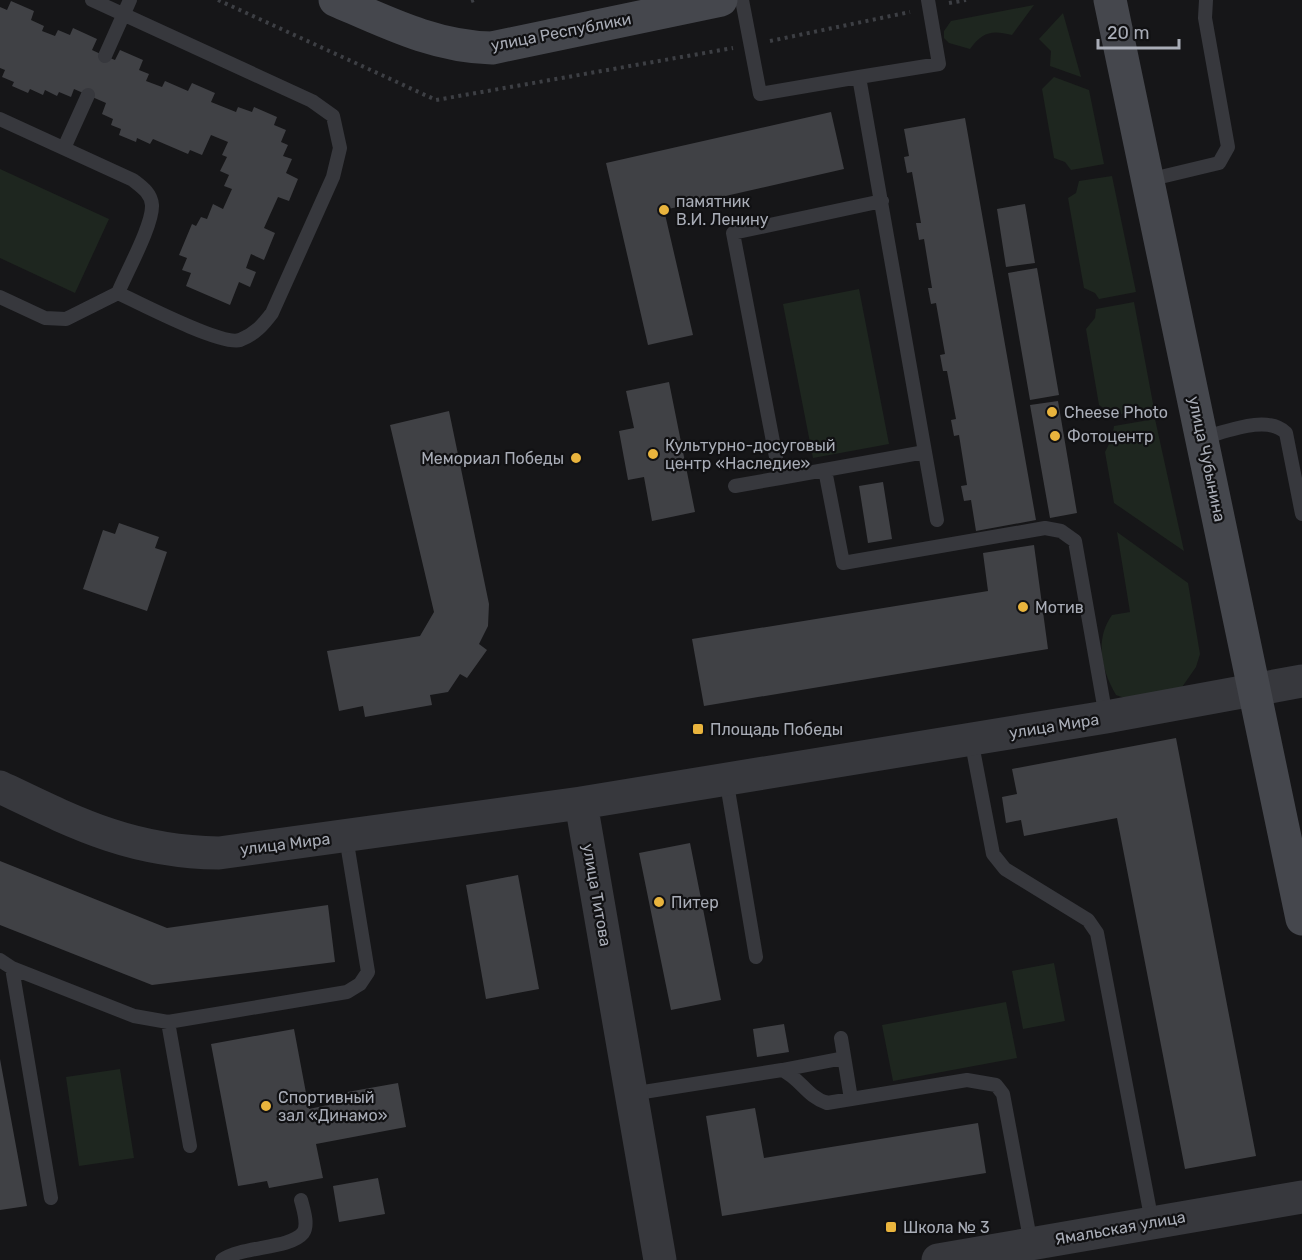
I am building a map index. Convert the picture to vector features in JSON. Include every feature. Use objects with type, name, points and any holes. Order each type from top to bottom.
[{"type":"main road","name":"улица Республики","points":[[335,0],[428,38],[461,47],[492,48],[701,2]]},
{"type":"main road","name":"улица Чубынина","points":[[1110,0],[1302,919]]},
{"type":"street","name":"улица Мира","points":[[725,778],[1106,717],[1302,681]]},
{"type":"street","points":[[581,803],[725,778]]},
{"type":"street","name":"улица Мира","points":[[0,787],[94,830],[154,848],[219,852],[346,837],[581,803]]},
{"type":"street","name":"улица Титова","points":[[581,803],[660,1260]]},
{"type":"street","name":"Ямальская улица","points":[[938,1260],[1302,1197]]},
{"type":"lane","points":[[92,0],[312,101],[333,116],[340,148],[333,177],[272,313],[258,330],[238,341],[213,336],[118,293]]},
{"type":"lane","points":[[105,56],[130,0]]},
{"type":"lane","points":[[742,0],[760,94],[939,64],[928,4]]},
{"type":"lane","points":[[1148,180],[1219,163],[1228,147],[1205,18],[1206,0]]},
{"type":"lane","points":[[859,77],[937,520]]},
{"type":"lane","points":[[64,148],[88,95]]},
{"type":"lane","points":[[0,119],[133,180],[146,189],[152,203],[150,218],[118,293],[66,319],[45,318],[0,297]]},
{"type":"lane","points":[[780,478],[733,233],[882,201]]},
{"type":"lane","points":[[1203,438],[1267,423],[1279,426],[1286,433],[1302,514]]},
{"type":"lane","points":[[735,486],[925,452]]},
{"type":"lane","points":[[825,470],[843,563],[1045,528],[1061,531],[1075,541],[1106,717]]},
{"type":"lane","points":[[971,739],[993,854],[1005,869],[1088,920],[1097,933],[1152,1222]]},
{"type":"lane","points":[[725,778],[756,957]]},
{"type":"lane","points":[[6,964],[134,1016],[168,1022],[347,992],[360,984],[368,972],[346,837]]},
{"type":"lane","points":[[6,964],[51,1198]]},
{"type":"lane","points":[[168,1022],[190,1146]]},
{"type":"lane","points":[[841,1038],[851,1099]]},
{"type":"lane","points":[[631,1094],[844,1058]]},
{"type":"lane","points":[[782,1070],[793,1075],[813,1098],[827,1103],[967,1080],[996,1085],[1003,1094],[1031,1244]]},
{"type":"lane","points":[[222,1260],[236,1251],[291,1240],[303,1233],[305,1225],[301,1200]]},
{"type":"path","points":[[751,44],[928,4]]},
{"type":"shaded area","points":[[1034,5],[1012,35],[988,34],[979,39],[970,49],[949,43],[944,38],[944,31],[951,21]]},
{"type":"shaded area","points":[[1063,13],[1081,77],[1050,66],[1051,51],[1039,39]]},
{"type":"shaded area","points":[[1054,77],[1089,90],[1104,164],[1071,170],[1065,162],[1054,158],[1042,89]]},
{"type":"shaded area","points":[[0,169],[109,219],[75,293],[0,258]]},
{"type":"shaded area","points":[[1112,176],[1136,292],[1099,299],[1095,293],[1084,288],[1068,198],[1076,193],[1079,181]]},
{"type":"shaded area","points":[[859,289],[889,444],[813,458],[783,304]]},
{"type":"shaded area","points":[[1134,302],[1154,409],[1114,415],[1099,405],[1086,329],[1095,318],[1096,309]]},
{"type":"shaded area","points":[[1155,419],[1184,551],[1114,503],[1105,452],[1112,438],[1114,426]]},
{"type":"shaded area","points":[[1117,532],[1188,583],[1200,654],[1196,667],[1180,690],[1130,700],[1116,695],[1107,676],[1102,655],[1106,625],[1112,615],[1130,612]]},
{"type":"shaded area","points":[[1054,963],[1065,1021],[1023,1029],[1012,971]]},
{"type":"shaded area","points":[[1006,1002],[1017,1058],[893,1081],[882,1025]]},
{"type":"shaded area","points":[[120,1069],[134,1158],[79,1166],[66,1077]]},
{"type":"building","points":[[11,1],[34,11],[31,20],[44,26],[42,31],[55,36],[58,30],[70,35],[73,28],[97,39],[92,50],[105,56],[115,60],[120,50],[143,60],[139,70],[149,74],[146,81],[162,87],[165,81],[188,91],[192,83],[215,93],[211,102],[236,112],[238,107],[252,112],[254,107],[277,117],[274,125],[286,130],[281,142],[288,145],[283,156],[292,159],[286,173],[298,179],[289,201],[278,197],[264,228],[275,233],[264,260],[251,254],[246,268],[256,272],[250,287],[239,282],[230,305],[186,286],[191,273],[182,270],[187,258],[179,255],[192,224],[196,226],[201,217],[207,219],[213,204],[223,209],[232,189],[224,186],[229,175],[220,171],[227,157],[222,155],[228,142],[211,135],[202,155],[190,150],[188,154],[153,139],[150,144],[137,138],[136,142],[119,135],[121,129],[111,125],[113,119],[102,114],[106,103],[74,89],[71,97],[59,92],[57,96],[45,90],[43,95],[30,89],[28,93],[12,86],[14,82],[2,77],[5,70],[0,68],[0,7],[7,10]]},
{"type":"building","points":[[831,112],[844,169],[664,210],[693,335],[648,345],[606,163]]},
{"type":"building","points":[[965,118],[1036,520],[976,531],[971,500],[964,501],[961,486],[967,485],[959,435],[954,436],[951,420],[956,419],[947,371],[943,371],[940,355],[945,354],[936,303],[931,304],[928,288],[932,288],[924,239],[919,240],[916,223],[921,223],[912,172],[907,173],[904,157],[909,156],[904,129]]},
{"type":"building","points":[[1025,204],[1035,263],[1006,267],[997,209]]},
{"type":"building","points":[[1037,268],[1059,395],[1030,400],[1008,273]]},
{"type":"building","name":"Культурно-досуговый центр «Наследие»","points":[[669,382],[695,512],[652,521],[644,477],[628,480],[619,431],[634,428],[626,391]]},
{"type":"building","points":[[1058,401],[1077,513],[1050,518],[1030,405]]},
{"type":"building","points":[[449,411],[489,604],[488,626],[479,644],[487,650],[467,678],[460,674],[448,692],[430,695],[432,705],[365,717],[363,706],[339,711],[327,651],[420,636],[434,612],[390,425]]},
{"type":"building","points":[[883,482],[892,539],[868,543],[859,486]]},
{"type":"building","points":[[119,523],[159,537],[155,548],[167,552],[147,611],[83,589],[103,530],[115,534]]},
{"type":"building","points":[[1034,545],[1048,649],[704,706],[692,639],[988,591],[983,553]]},
{"type":"building","points":[[1176,738],[1256,1156],[1185,1169],[1117,818],[1024,836],[1021,820],[1006,823],[1002,797],[1017,794],[1012,769]]},
{"type":"building","points":[[690,843],[721,1000],[671,1010],[639,853]]},
{"type":"building","points":[[0,861],[167,928],[328,905],[335,962],[152,985],[0,925]]},
{"type":"building","points":[[518,875],[539,989],[486,999],[466,885]]},
{"type":"building","points":[[784,1024],[789,1052],[757,1057],[753,1029]]},
{"type":"building","name":"Спортивный зал «Динамо»","points":[[294,1029],[309,1109],[337,1103],[336,1094],[398,1083],[406,1127],[316,1144],[323,1178],[269,1188],[267,1181],[238,1186],[211,1044]]},
{"type":"building","points":[[0,1059],[27,1206],[0,1210]]},
{"type":"building","points":[[755,1108],[764,1158],[978,1123],[986,1173],[722,1216],[706,1116]]},
{"type":"building","points":[[378,1178],[385,1214],[339,1222],[333,1186]]},
{"type":"place","name":"памятник В.И. Ленину","points":[[664,210]]},
{"type":"place","name":"Cheese Photo","points":[[1052,412]]},
{"type":"place","name":"Фотоцентр","points":[[1055,436]]},
{"type":"place","name":"Культурно-досуговый центр «Наследие»","points":[[653,454]]},
{"type":"place","name":"Мемориал Победы","points":[[576,458]]},
{"type":"place","name":"Мотив","points":[[1023,607]]},
{"type":"place","name":"Площадь Победы","points":[[698,729]]},
{"type":"place","name":"Питер","points":[[659,902]]},
{"type":"place","name":"Спортивный зал «Динамо»","points":[[266,1106]]},
{"type":"place","name":"Школа № 3","points":[[891,1227]]}]
